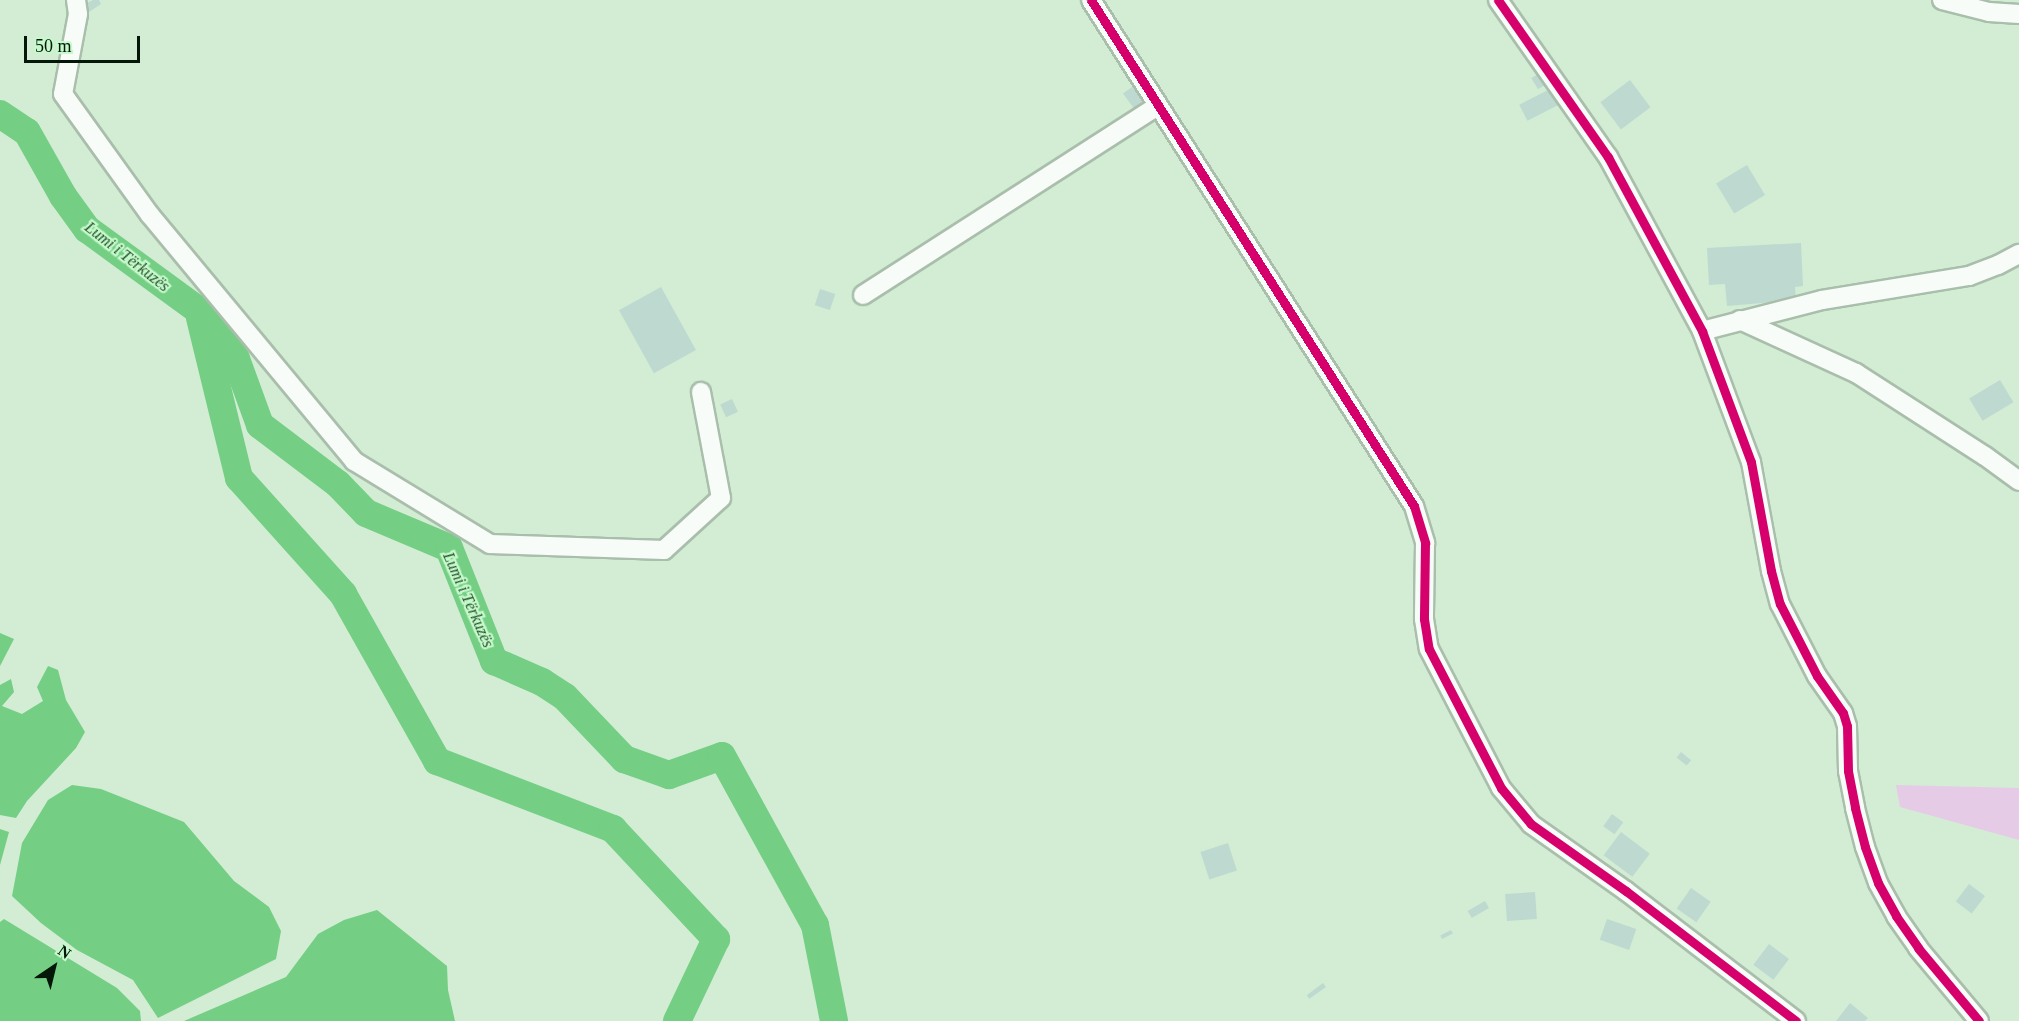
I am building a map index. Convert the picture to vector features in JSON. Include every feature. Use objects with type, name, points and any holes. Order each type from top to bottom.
[{"type":"street","points":[[76,0],[78,14],[63,94],[150,215],[354,461],[490,544],[663,550],[721,498],[701,392]]},
{"type":"street","points":[[1091,0],[1157,106],[1187,147],[1414,507],[1425,543],[1424,619],[1429,649],[1440,675],[1501,788],[1531,824],[1626,891],[1796,1021]]},
{"type":"street","points":[[1498,0],[1608,158],[1702,331],[1751,462],[1770,571],[1780,604],[1808,660],[1843,712],[1847,726],[1848,771],[1855,808],[1864,847],[1878,883],[1896,916],[1918,948],[1979,1021]]},
{"type":"street","points":[[1942,0],[1989,12],[2019,14]]},
{"type":"street","points":[[863,295],[1157,106]]},
{"type":"street","points":[[1702,331],[1822,300],[1969,276],[2019,254]]},
{"type":"street","points":[[1740,320],[1856,374],[2019,481]]},
{"type":"shaded area","points":[[0,633],[14,639],[0,666]]},
{"type":"shaded area","points":[[48,666],[58,670],[66,700],[85,732],[76,748],[27,801],[16,818],[0,815],[0,685],[11,679],[14,692],[2,706],[22,714],[43,701],[37,687]]},
{"type":"shaded area","points":[[72,785],[101,789],[184,822],[234,881],[269,907],[281,931],[276,959],[158,1018],[133,980],[77,950],[41,923],[12,896],[22,843],[48,800]]},
{"type":"shaded area","points":[[1896,785],[2019,788],[2019,840],[1900,807]]},
{"type":"shaded area","points":[[0,829],[9,832],[0,865]]},
{"type":"shaded area","points":[[377,910],[447,966],[448,990],[455,1021],[184,1021],[286,977],[318,934],[344,920]]},
{"type":"shaded area","points":[[4,919],[117,988],[140,1011],[141,1021],[0,1021],[0,922]]},
{"type":"building","points":[[99,0],[101,4],[89,12],[85,4]]},
{"type":"building","points":[[1538,74],[1545,85],[1538,89],[1531,78]]},
{"type":"building","points":[[1630,80],[1650,107],[1621,129],[1600,102]]},
{"type":"building","points":[[1136,84],[1152,106],[1139,115],[1123,93]]},
{"type":"building","points":[[1554,87],[1562,103],[1527,121],[1519,105]]},
{"type":"building","points":[[1747,165],[1765,195],[1734,214],[1716,184]]},
{"type":"building","points":[[1801,243],[1803,286],[1795,287],[1796,300],[1727,306],[1725,284],[1709,285],[1707,248]]},
{"type":"building","points":[[661,287],[696,350],[654,373],[619,310]]},
{"type":"building","points":[[820,289],[835,294],[830,310],[815,305]]},
{"type":"building","points":[[2000,380],[2013,402],[1983,421],[1969,399]]},
{"type":"building","points":[[732,399],[738,412],[726,417],[720,404]]},
{"type":"building","points":[[1681,752],[1691,760],[1687,766],[1677,757]]},
{"type":"building","points":[[1612,814],[1623,822],[1615,834],[1603,826]]},
{"type":"building","points":[[1621,832],[1650,854],[1632,877],[1604,855]]},
{"type":"building","points":[[1228,843],[1237,871],[1209,880],[1200,852]]},
{"type":"building","points":[[1969,884],[1985,896],[1972,914],[1956,902]]},
{"type":"building","points":[[1691,888],[1711,902],[1696,922],[1677,908]]},
{"type":"building","points":[[1535,892],[1537,919],[1507,921],[1505,894]]},
{"type":"building","points":[[1485,901],[1489,908],[1472,918],[1468,911]]},
{"type":"building","points":[[1607,919],[1636,929],[1629,950],[1600,940]]},
{"type":"building","points":[[1451,930],[1453,934],[1442,939],[1440,935]]},
{"type":"building","points":[[1769,944],[1789,959],[1773,980],[1753,965]]},
{"type":"building","points":[[1323,983],[1326,987],[1309,999],[1307,995]]},
{"type":"building","points":[[1850,1003],[1868,1018],[1865,1021],[1836,1021]]},
{"type":"waterway","name":"Lumi i Tërkuzës","points":[[0,114],[27,132],[63,196],[87,229],[198,310],[219,333],[236,359],[260,425],[338,484],[366,513],[449,548],[494,661],[542,682],[565,697],[624,759],[669,775],[722,756],[815,925],[834,1021]]},
{"type":"waterway","points":[[200,318],[239,478],[343,594],[437,761],[613,829],[716,939],[677,1021]]},
{"type":"cycle path","points":[[1091,0],[1414,506],[1425,543],[1424,619],[1429,649],[1501,788],[1531,824],[1626,891],[1796,1021]]},
{"type":"cycle path","points":[[1498,0],[1608,157],[1702,331],[1751,462],[1771,571],[1780,604],[1817,676],[1843,713],[1847,726],[1848,771],[1855,808],[1865,847],[1878,883],[1896,916],[1918,948],[1979,1021]]}]
